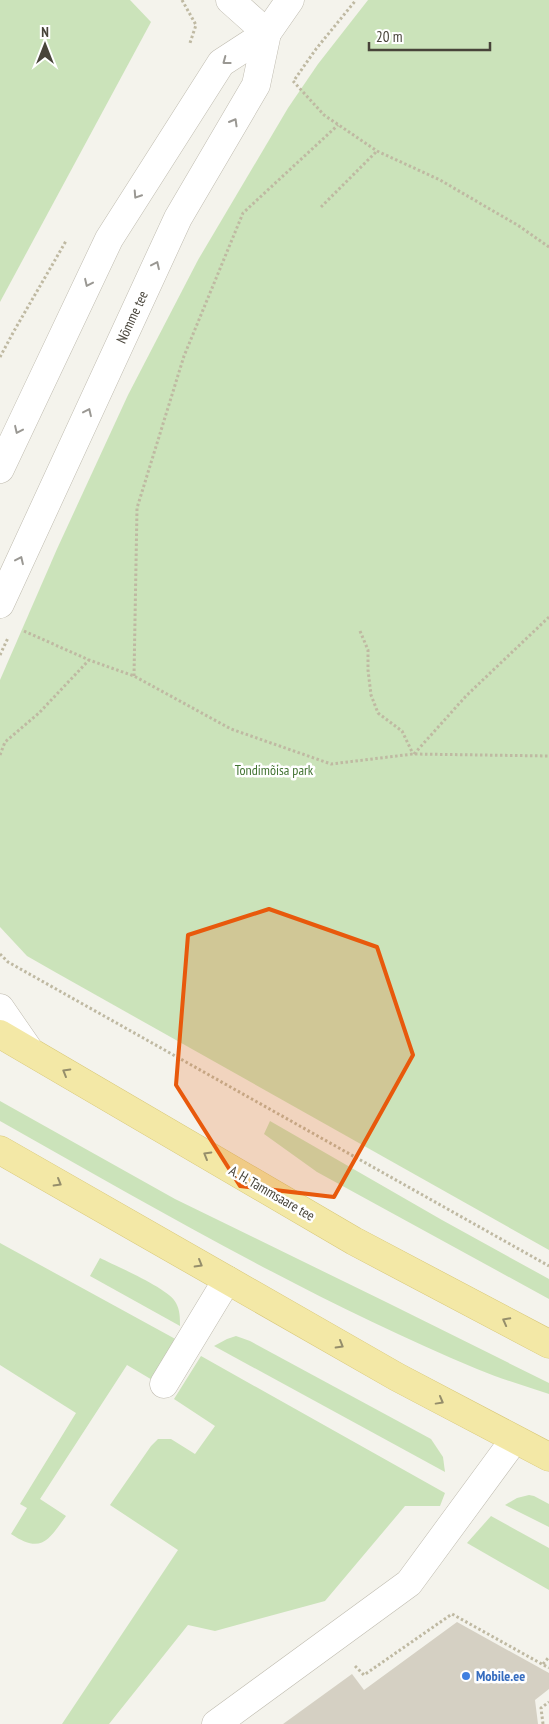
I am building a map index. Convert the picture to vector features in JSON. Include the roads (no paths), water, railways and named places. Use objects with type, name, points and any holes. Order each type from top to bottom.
[{"type":"main road","name":"A. H. Tammsaare tee","points":[[0,1034],[354,1241],[549,1344]]},
{"type":"main road","points":[[0,1150],[397,1377],[549,1457]]},
{"type":"main road","points":[[514,1440],[549,1444]]},
{"type":"street","points":[[230,0],[267,33]]},
{"type":"street","name":"Nõmme tee","points":[[0,469],[109,239],[221,63],[267,33],[290,0]]},
{"type":"street","name":"Nõmme tee","points":[[0,604],[178,218],[256,85],[267,33]]},
{"type":"street","points":[[0,1008],[29,1050]]},
{"type":"street","points":[[164,1384],[192,1341],[227,1280]]},
{"type":"street","points":[[216,1724],[409,1583],[514,1440]]},
{"type":"place","name":"Mobile.ee","points":[[466,1676]]},
{"type":"park label","name":"Tondimõisa park","points":[[274,770]]}]
